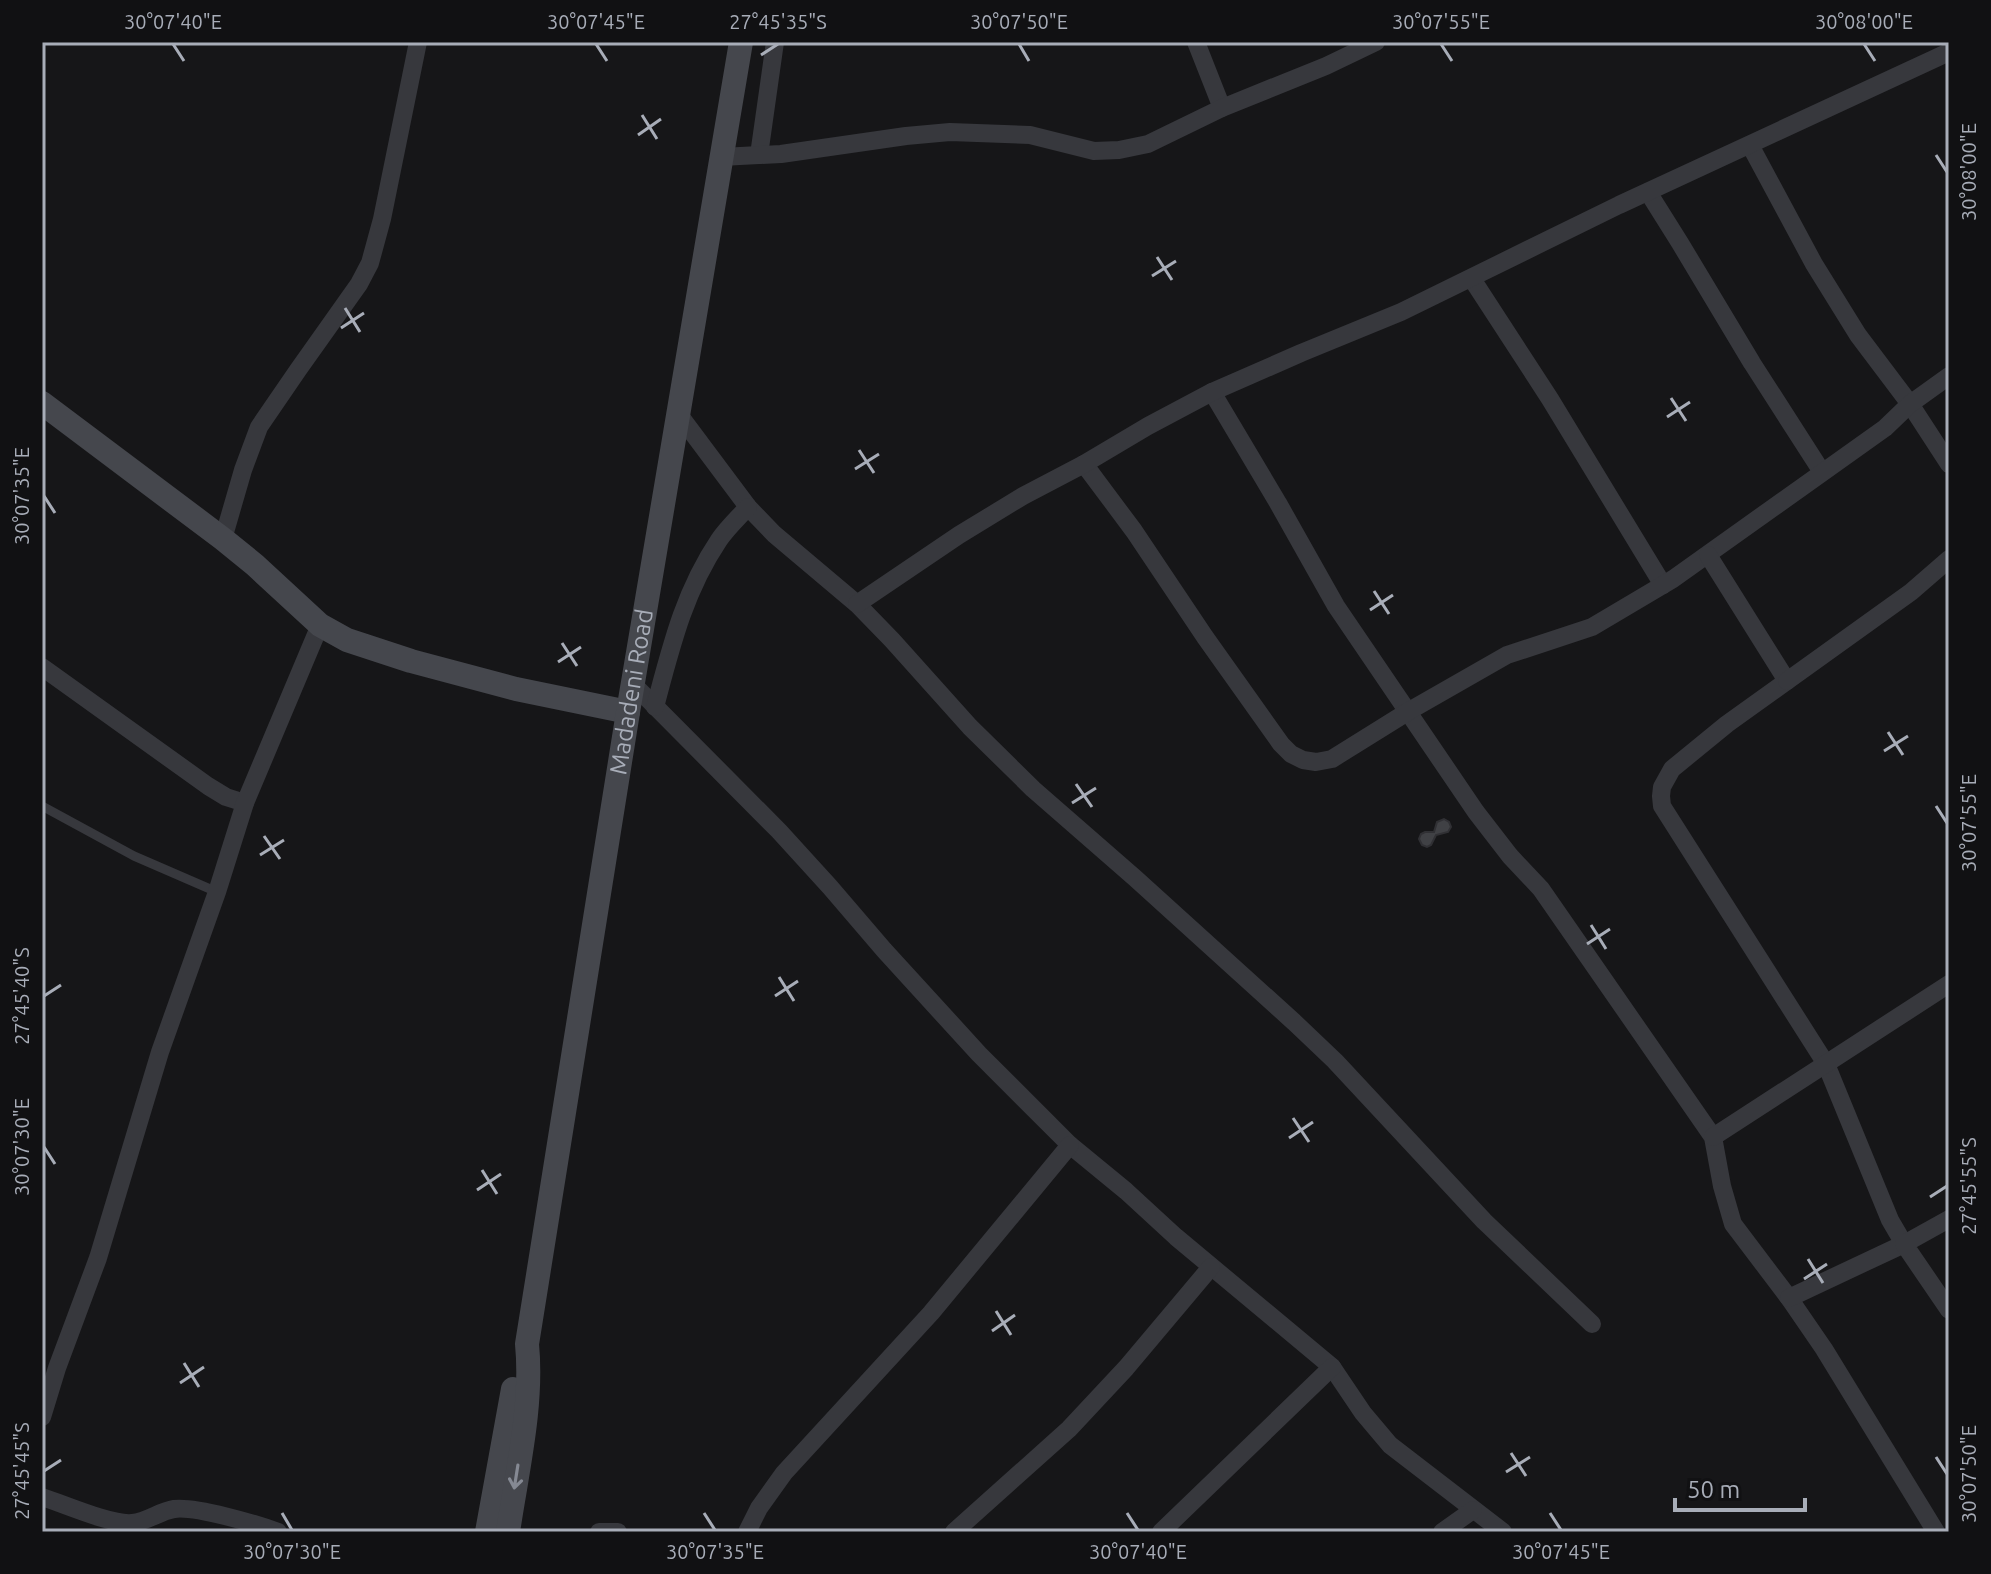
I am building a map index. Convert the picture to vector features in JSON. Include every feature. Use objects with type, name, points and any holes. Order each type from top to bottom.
[{"type":"street","points":[[223,539],[259,427],[359,284],[370,263],[418,42]]},
{"type":"street","name":"Madadeni Road","points":[[487,1532],[515,1379],[527,1344],[677,412],[741,42]]},
{"type":"street","points":[[759,155],[775,42]]},
{"type":"street","points":[[1196,42],[1222,108]]},
{"type":"street","points":[[721,157],[781,154],[950,132],[1030,135],[1094,151],[1119,150],[1148,144],[1222,108],[1376,42]]},
{"type":"street","points":[[857,604],[1011,503],[1212,392],[1401,312],[1648,192],[1949,52]]},
{"type":"street","points":[[1750,145],[1814,264],[1858,335],[1910,404],[1949,464]]},
{"type":"street","points":[[1648,192],[1822,472]]},
{"type":"street","points":[[1472,279],[1550,399],[1663,585]]},
{"type":"street","points":[[1084,464],[1134,531],[1258,712],[1291,754],[1316,762],[1332,759],[1507,655],[1592,627],[1663,585],[1885,428],[1910,404],[1949,376]]},
{"type":"street","points":[[1212,392],[1336,606],[1476,812],[1510,856],[1541,889],[1713,1137],[1733,1224],[1789,1298],[1840,1374],[1936,1532]]},
{"type":"street","points":[[42,403],[223,539],[320,625],[347,640],[516,689],[628,712]]},
{"type":"street","points":[[677,412],[748,507],[774,534],[857,604],[1033,789],[1335,1061],[1484,1221],[1592,1324]]},
{"type":"street","points":[[655,707],[675,629],[689,594],[720,537],[748,507]]},
{"type":"street","points":[[1708,555],[1787,681]]},
{"type":"street","points":[[1949,559],[1911,592],[1727,724],[1672,769],[1662,787],[1661,796],[1662,806],[1672,823],[1826,1064],[1890,1220],[1949,1310]]},
{"type":"street","points":[[42,1417],[49,1365],[98,1258],[160,1052],[245,803],[320,625]]},
{"type":"street","points":[[42,667],[208,786],[226,797],[245,803]]},
{"type":"street","points":[[633,684],[779,831],[950,1022],[1070,1145],[1332,1367],[1363,1413],[1390,1445],[1503,1532]]},
{"type":"street","points":[[1713,1137],[1949,984]]},
{"type":"street","points":[[747,1532],[759,1508],[784,1473],[931,1313],[1070,1145]]},
{"type":"street","points":[[1789,1298],[1904,1244],[1949,1219]]},
{"type":"street","points":[[954,1532],[1069,1429],[1126,1368],[1211,1267]]},
{"type":"street","name":"Madadeni Road","points":[[508,1532],[527,1404],[527,1344]]},
{"type":"street","points":[[1161,1532],[1332,1367]]},
{"type":"street","points":[[42,1497],[130,1528],[169,1510],[181,1509],[278,1532]]},
{"type":"street","points":[[1442,1532],[1473,1510]]},
{"type":"street","points":[[599,1532],[618,1532]]},
{"type":"lane","points":[[42,806],[134,856],[217,892]]},
{"type":"building","points":[[1444,819],[1451,827],[1448,832],[1436,835],[1427,847],[1422,845],[1419,839],[1421,834],[1434,832],[1437,822]]}]
